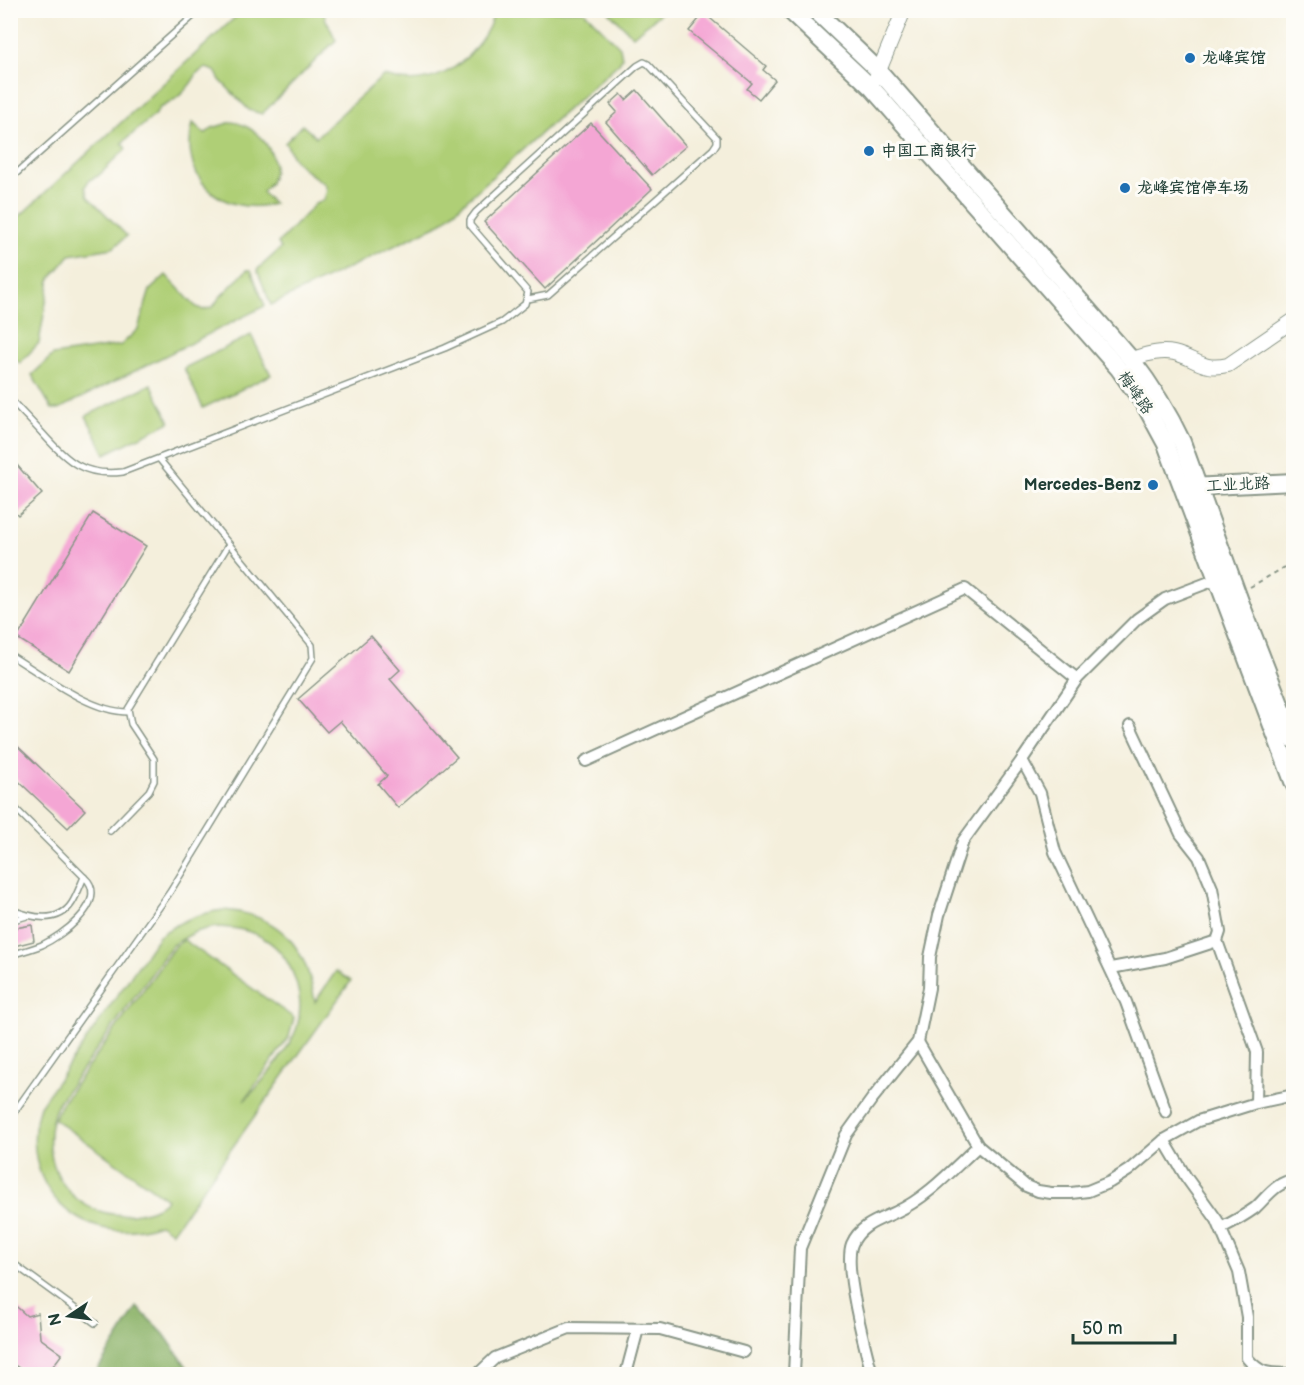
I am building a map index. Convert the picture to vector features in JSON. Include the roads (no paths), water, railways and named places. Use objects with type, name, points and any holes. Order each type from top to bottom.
[{"type":"main road","name":"梅峰路","points":[[789,10],[872,88],[1111,360],[1137,393],[1190,487],[1240,604],[1293,740]]},
{"type":"main road","name":"梅峰路","points":[[815,10],[879,71],[1131,359],[1149,383],[1173,423],[1215,580],[1293,784]]},
{"type":"main road","name":"工业北路","points":[[1190,487],[1293,482]]},
{"type":"street","points":[[872,88],[904,10]]},
{"type":"street","points":[[1131,359],[1159,352],[1181,356],[1203,366],[1216,368],[1228,366],[1293,320]]},
{"type":"street","points":[[794,1374],[800,1248],[846,1135],[918,1042],[929,988],[930,957],[939,915],[963,841],[1077,679],[1137,619],[1165,599],[1215,580]]},
{"type":"street","points":[[586,760],[965,589],[1077,679]]},
{"type":"street","points":[[1130,726],[1181,834],[1199,857],[1212,888],[1220,932],[1217,941],[1257,1052],[1256,1103]]},
{"type":"street","points":[[1022,760],[1040,793],[1055,852],[1077,903],[1126,1002],[1166,1112]]},
{"type":"street","points":[[1111,968],[1165,958],[1217,941]]},
{"type":"street","points":[[918,1042],[978,1146],[1026,1186],[1038,1191],[1071,1194],[1088,1191],[1130,1170],[1164,1140],[1198,1121],[1256,1103],[1293,1095]]},
{"type":"street","points":[[1164,1140],[1186,1177],[1217,1220],[1239,1272],[1247,1317],[1247,1359],[1256,1369],[1269,1374],[1293,1374]]},
{"type":"street","points":[[872,1374],[849,1272],[851,1246],[858,1233],[878,1219],[898,1212],[924,1195],[978,1146]]},
{"type":"street","points":[[1221,1228],[1238,1220],[1256,1207],[1268,1193],[1286,1181],[1293,1180]]},
{"type":"street","points":[[478,1374],[495,1358],[569,1328],[660,1329],[744,1352]]},
{"type":"street","points":[[626,1374],[638,1329]]},
{"type":"lane","points":[[10,179],[200,10]]},
{"type":"lane","points":[[10,399],[65,458],[79,467],[114,474],[131,471],[160,460],[445,348],[502,322],[525,304],[528,292],[470,225],[470,220],[476,212],[638,66],[644,62],[648,64],[717,138],[717,143],[548,295],[528,299]]},
{"type":"lane","points":[[10,1118],[170,892],[313,658],[312,645],[160,460]]},
{"type":"lane","points":[[110,831],[149,791],[154,781],[154,759],[131,724],[128,712],[229,544]]},
{"type":"lane","points":[[10,654],[87,702],[114,712],[128,712]]},
{"type":"lane","points":[[10,803],[93,887],[93,896],[87,909],[62,933],[41,945],[10,955]]},
{"type":"lane","points":[[10,909],[27,916],[41,918],[66,909],[71,904],[84,877]]},
{"type":"lane","points":[[10,921],[27,916]]},
{"type":"lane","points":[[10,1261],[95,1323]]},
{"type":"place","name":"龙峰宾馆","points":[[1190,58]]},
{"type":"place","name":"中国工商银行","points":[[869,151]]},
{"type":"place","name":"龙峰宾馆停车场","points":[[1125,188]]},
{"type":"place","name":"Mercedes-Benz","points":[[1153,485]]}]
